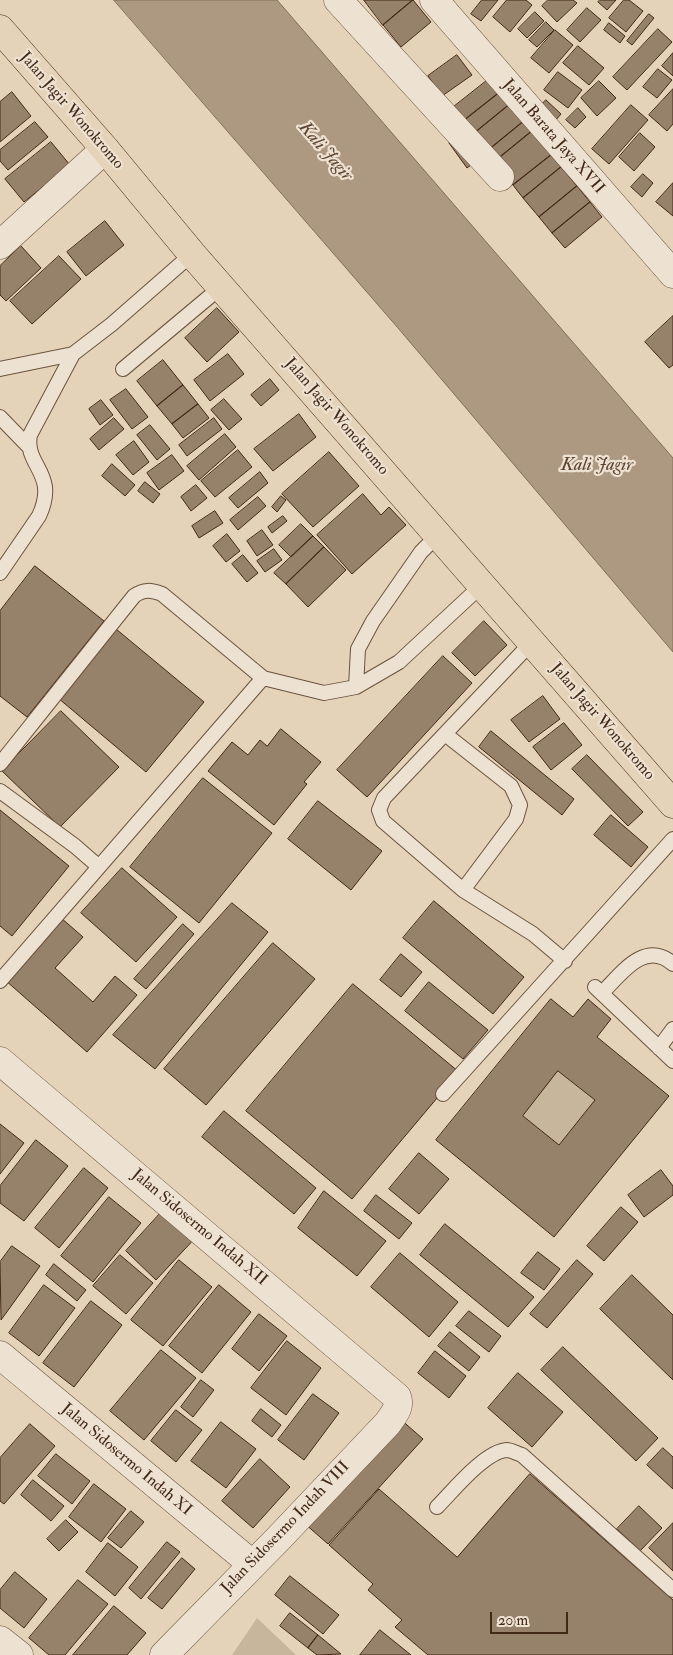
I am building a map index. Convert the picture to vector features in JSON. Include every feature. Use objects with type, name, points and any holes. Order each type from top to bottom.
[{"type":"main road","name":"Jalan Jagir Wonokromo","points":[[0,29],[105,149],[192,254],[673,804]]},
{"type":"street","points":[[338,0],[500,177]]},
{"type":"street","name":"Jalan Barata Jaya XVII","points":[[434,0],[673,274]]},
{"type":"street","points":[[0,244],[105,149]]},
{"type":"street","name":"Jalan Sidosermo Indah XII","points":[[0,1061],[396,1396]]},
{"type":"street","name":"Jalan Sidosermo Indah XI","points":[[0,1355],[252,1564]]},
{"type":"street","name":"Jalan Sidosermo Indah VIII","points":[[164,1655],[388,1423],[399,1404],[396,1396]]},
{"type":"street","points":[[0,1640],[19,1655]]},
{"type":"lane","points":[[28,448],[30,435],[73,354],[112,324],[192,254]]},
{"type":"lane","points":[[123,369],[221,287]]},
{"type":"lane","points":[[0,368],[73,354]]},
{"type":"lane","points":[[0,417],[28,448],[44,480],[45,498],[39,516],[3,563]]},
{"type":"lane","points":[[356,687],[358,650],[373,621],[421,552],[438,535]]},
{"type":"lane","points":[[0,764],[134,596],[140,592],[148,590],[162,594],[263,678],[324,693],[356,687],[399,662],[482,585]]},
{"type":"lane","points":[[532,642],[384,798],[379,810],[383,821],[463,890],[532,934],[565,961]]},
{"type":"lane","points":[[0,981],[263,678]]},
{"type":"lane","points":[[445,734],[511,786],[520,805],[516,819],[463,890]]},
{"type":"lane","points":[[0,791],[98,866]]},
{"type":"lane","points":[[443,1094],[565,961],[673,839]]},
{"type":"lane","points":[[673,964],[667,958],[652,954],[637,958],[599,990],[673,1061]]},
{"type":"lane","points":[[659,1048],[673,1029]]},
{"type":"lane","points":[[437,1507],[482,1462],[507,1450],[522,1455],[673,1590]]},
{"type":"shaded area","points":[[558,1071],[595,1100],[559,1145],[523,1116]]},
{"type":"shaded area","points":[[257,1618],[296,1655],[232,1655]]},
{"type":"water","name":"Kali Jagir","points":[[114,0],[277,0],[673,458],[673,652],[398,328]]},
{"type":"building","points":[[364,0],[413,0],[383,25]]},
{"type":"building","points":[[413,0],[431,22],[401,47],[383,25]]},
{"type":"building","points":[[482,0],[498,0],[481,21],[471,14]]},
{"type":"building","points":[[507,0],[526,0],[532,5],[510,32],[493,17]]},
{"type":"building","points":[[548,0],[573,0],[577,3],[557,22],[542,6]]},
{"type":"building","points":[[600,0],[616,0],[607,10],[598,2]]},
{"type":"building","points":[[624,0],[629,0],[643,11],[626,32],[609,18]]},
{"type":"building","points":[[587,8],[601,20],[580,42],[567,30]]},
{"type":"building","points":[[535,12],[544,21],[527,38],[518,29]]},
{"type":"building","points":[[649,14],[654,18],[632,45],[627,41]]},
{"type":"building","points":[[546,22],[554,30],[537,47],[529,40]]},
{"type":"building","points":[[609,23],[625,36],[620,43],[604,30]]},
{"type":"building","points":[[658,29],[672,42],[627,90],[613,77]]},
{"type":"building","points":[[555,30],[573,45],[549,73],[531,58]]},
{"type":"building","points":[[578,46],[604,68],[589,85],[563,63]]},
{"type":"building","points":[[673,53],[673,76],[662,66]]},
{"type":"building","points":[[457,55],[472,75],[442,96],[428,76]]},
{"type":"building","points":[[658,69],[672,80],[657,98],[643,87]]},
{"type":"building","points":[[558,72],[582,90],[568,108],[544,90]]},
{"type":"building","points":[[489,79],[500,92],[462,122],[451,109]]},
{"type":"building","points":[[599,81],[616,98],[597,116],[581,98]]},
{"type":"building","points":[[673,89],[673,124],[667,131],[649,115]]},
{"type":"building","points":[[12,92],[31,116],[0,142],[0,102]]},
{"type":"building","points":[[500,92],[510,104],[472,135],[462,122]]},
{"type":"building","points":[[546,100],[561,114],[555,121],[540,107]]},
{"type":"building","points":[[510,104],[524,121],[486,152],[472,135]]},
{"type":"building","points":[[631,105],[648,120],[609,164],[592,149]]},
{"type":"building","points":[[578,108],[586,117],[575,128],[566,120]]},
{"type":"building","points":[[524,121],[532,131],[494,162],[486,152]]},
{"type":"building","points":[[35,122],[48,137],[8,170],[0,161],[0,150]]},
{"type":"building","points":[[532,131],[551,155],[513,185],[494,162]]},
{"type":"building","points":[[640,133],[655,147],[634,171],[619,157]]},
{"type":"building","points":[[460,135],[478,160],[467,168],[449,143]]},
{"type":"building","points":[[51,142],[70,165],[24,202],[5,179]]},
{"type":"building","points":[[551,155],[561,167],[523,198],[513,185]]},
{"type":"building","points":[[561,167],[577,186],[539,217],[523,198]]},
{"type":"building","points":[[643,174],[653,183],[642,197],[631,187]]},
{"type":"building","points":[[673,183],[673,216],[656,202]]},
{"type":"building","points":[[577,186],[590,202],[552,233],[539,217]]},
{"type":"building","points":[[590,202],[602,217],[565,248],[552,233]]},
{"type":"building","points":[[105,221],[124,245],[86,276],[67,252]]},
{"type":"building","points":[[21,246],[41,268],[6,301],[0,295],[0,266]]},
{"type":"building","points":[[59,256],[81,279],[32,324],[10,301]]},
{"type":"building","points":[[217,308],[239,332],[207,362],[185,338]]},
{"type":"building","points":[[673,316],[673,365],[669,368],[645,342]]},
{"type":"building","points":[[228,354],[244,374],[210,401],[194,380]]},
{"type":"building","points":[[163,360],[183,385],[157,406],[137,381]]},
{"type":"building","points":[[270,379],[279,390],[261,406],[251,395]]},
{"type":"building","points":[[183,385],[198,404],[172,424],[157,406]]},
{"type":"building","points":[[126,389],[148,417],[132,429],[110,400]]},
{"type":"building","points":[[224,399],[242,419],[229,430],[211,410]]},
{"type":"building","points":[[101,400],[113,415],[100,425],[89,409]]},
{"type":"building","points":[[198,404],[209,418],[183,438],[172,424]]},
{"type":"building","points":[[299,414],[316,437],[273,471],[254,449]]},
{"type":"building","points":[[114,418],[124,429],[99,450],[90,439]]},
{"type":"building","points":[[214,418],[222,429],[187,456],[179,445]]},
{"type":"building","points":[[150,425],[170,449],[157,460],[137,435]]},
{"type":"building","points":[[225,434],[236,447],[199,480],[187,466]]},
{"type":"building","points":[[134,441],[149,462],[133,475],[116,455]]},
{"type":"building","points":[[238,450],[252,467],[215,497],[201,481]]},
{"type":"building","points":[[329,452],[359,486],[313,527],[282,494]]},
{"type":"building","points":[[172,455],[184,471],[159,490],[147,473]]},
{"type":"building","points":[[112,464],[135,485],[125,496],[102,476]]},
{"type":"building","points":[[260,472],[268,483],[238,508],[229,498]]},
{"type":"building","points":[[145,482],[160,494],[153,503],[138,491]]},
{"type":"building","points":[[196,485],[207,498],[191,511],[181,497]]},
{"type":"building","points":[[363,494],[381,515],[389,507],[406,525],[352,574],[317,535]]},
{"type":"building","points":[[281,496],[286,500],[277,512],[272,507]]},
{"type":"building","points":[[258,497],[266,506],[238,530],[230,520]]},
{"type":"building","points":[[215,511],[223,523],[199,538],[192,526]]},
{"type":"building","points":[[283,516],[287,521],[272,533],[268,527]]},
{"type":"building","points":[[301,524],[313,536],[291,557],[279,545]]},
{"type":"building","points":[[262,530],[273,545],[257,556],[247,541]]},
{"type":"building","points":[[227,534],[240,551],[226,562],[213,546]]},
{"type":"building","points":[[313,536],[324,547],[286,584],[274,573]]},
{"type":"building","points":[[324,547],[346,570],[308,607],[286,584]]},
{"type":"building","points":[[274,549],[282,560],[265,572],[257,561]]},
{"type":"building","points":[[243,555],[258,573],[247,582],[232,564]]},
{"type":"building","points":[[35,566],[104,621],[27,717],[0,696],[0,611]]},
{"type":"building","points":[[484,621],[507,645],[475,676],[452,653]]},
{"type":"building","points":[[116,629],[204,702],[146,772],[58,698]]},
{"type":"building","points":[[443,656],[472,683],[367,797],[337,770]]},
{"type":"building","points":[[543,696],[560,719],[529,742],[511,720]]},
{"type":"building","points":[[61,711],[119,767],[60,827],[2,771]]},
{"type":"building","points":[[564,723],[582,745],[551,770],[533,747]]},
{"type":"building","points":[[281,729],[321,762],[304,782],[307,784],[274,825],[208,771],[232,742],[248,755],[260,740],[267,746]]},
{"type":"building","points":[[491,731],[574,799],[562,815],[479,747]]},
{"type":"building","points":[[587,755],[643,812],[628,826],[572,769]]},
{"type":"building","points":[[203,778],[272,833],[199,923],[130,867]]},
{"type":"building","points":[[318,801],[382,851],[351,890],[288,839]]},
{"type":"building","points":[[0,810],[69,866],[12,936],[0,926]]},
{"type":"building","points":[[611,815],[648,847],[631,867],[594,835]]},
{"type":"building","points":[[122,868],[177,917],[136,962],[81,913]]},
{"type":"building","points":[[434,901],[524,977],[493,1014],[403,938]]},
{"type":"building","points":[[232,903],[268,932],[155,1069],[113,1035]]},
{"type":"building","points":[[60,917],[83,937],[55,968],[93,1002],[115,976],[137,995],[87,1052],[5,980]]},
{"type":"building","points":[[183,924],[194,934],[146,989],[134,979]]},
{"type":"building","points":[[273,943],[315,979],[206,1105],[164,1069]]},
{"type":"building","points":[[401,954],[422,972],[401,997],[380,980]]},
{"type":"building","points":[[429,982],[488,1030],[463,1059],[405,1011]]},
{"type":"building","points":[[353,984],[459,1072],[352,1199],[246,1111]]},
{"type":"building","points":[[551,999],[573,1017],[588,999],[611,1019],[597,1037],[669,1096],[554,1237],[436,1140]],"holes":[[[558,1071],[595,1100],[559,1145],[523,1116]]]},
{"type":"building","points":[[224,1111],[316,1188],[294,1214],[202,1137]]},
{"type":"building","points":[[0,1124],[24,1143],[0,1174]]},
{"type":"building","points":[[36,1140],[68,1166],[24,1221],[0,1203],[0,1186]]},
{"type":"building","points":[[419,1153],[449,1179],[419,1214],[389,1189]]},
{"type":"building","points":[[84,1168],[108,1188],[59,1248],[35,1228]]},
{"type":"building","points":[[661,1170],[673,1186],[673,1195],[644,1217],[628,1195]]},
{"type":"building","points":[[324,1191],[386,1241],[357,1276],[298,1228]]},
{"type":"building","points":[[376,1195],[412,1223],[399,1239],[364,1211]]},
{"type":"building","points":[[109,1197],[141,1223],[93,1282],[61,1256]]},
{"type":"building","points":[[167,1206],[198,1235],[156,1280],[126,1251]]},
{"type":"building","points":[[621,1207],[638,1222],[604,1261],[587,1246]]},
{"type":"building","points":[[445,1224],[534,1297],[508,1327],[420,1255]]},
{"type":"building","points":[[12,1246],[40,1266],[1,1320],[0,1262]]},
{"type":"building","points":[[538,1252],[560,1269],[544,1290],[521,1273]]},
{"type":"building","points":[[400,1253],[458,1302],[429,1337],[371,1287]]},
{"type":"building","points":[[120,1255],[153,1283],[126,1314],[93,1286]]},
{"type":"building","points":[[179,1260],[212,1287],[163,1346],[131,1320]]},
{"type":"building","points":[[577,1260],[593,1274],[547,1328],[530,1314]]},
{"type":"building","points":[[54,1264],[86,1290],[77,1301],[46,1275]]},
{"type":"building","points":[[632,1275],[673,1315],[673,1380],[600,1309]]},
{"type":"building","points":[[44,1285],[75,1308],[39,1356],[9,1333]]},
{"type":"building","points":[[219,1285],[251,1312],[202,1373],[169,1346]]},
{"type":"building","points":[[91,1301],[122,1325],[74,1387],[43,1363]]},
{"type":"building","points":[[469,1311],[501,1336],[489,1352],[456,1326]]},
{"type":"building","points":[[259,1314],[287,1336],[259,1371],[232,1349]]},
{"type":"building","points":[[450,1332],[480,1357],[469,1371],[438,1346]]},
{"type":"building","points":[[287,1341],[321,1368],[286,1415],[251,1388]]},
{"type":"building","points":[[563,1347],[658,1438],[636,1461],[541,1370]]},
{"type":"building","points":[[161,1350],[196,1378],[144,1440],[110,1411]]},
{"type":"building","points":[[435,1351],[466,1376],[449,1398],[418,1373]]},
{"type":"building","points":[[518,1373],[563,1412],[532,1447],[488,1408]]},
{"type":"building","points":[[201,1380],[214,1390],[193,1417],[181,1407]]},
{"type":"building","points":[[313,1394],[339,1413],[304,1460],[278,1440]]},
{"type":"building","points":[[261,1409],[281,1425],[272,1437],[252,1421]]},
{"type":"building","points":[[176,1410],[202,1430],[176,1462],[151,1441]]},
{"type":"building","points":[[399,1418],[423,1439],[328,1544],[304,1523]]},
{"type":"building","points":[[221,1422],[256,1449],[226,1488],[191,1461]]},
{"type":"building","points":[[30,1424],[55,1446],[4,1504],[0,1501],[0,1458]]},
{"type":"building","points":[[663,1448],[673,1457],[673,1489],[647,1465]]},
{"type":"building","points":[[56,1454],[90,1481],[72,1504],[38,1476]]},
{"type":"building","points":[[260,1459],[290,1487],[253,1528],[222,1501]]},
{"type":"building","points":[[530,1474],[673,1600],[673,1655],[428,1655],[395,1627],[402,1620],[368,1590],[373,1584],[329,1545],[379,1489],[457,1557]]},
{"type":"building","points":[[33,1480],[64,1506],[51,1521],[21,1495]]},
{"type":"building","points":[[94,1484],[126,1509],[101,1542],[69,1517]]},
{"type":"building","points":[[639,1506],[662,1528],[640,1551],[617,1529]]},
{"type":"building","points":[[131,1511],[144,1522],[121,1548],[108,1538]]},
{"type":"building","points":[[66,1520],[78,1532],[59,1551],[47,1539]]},
{"type":"building","points":[[673,1523],[673,1571],[649,1548]]},
{"type":"building","points":[[167,1542],[180,1552],[141,1599],[129,1588]]},
{"type":"building","points":[[108,1543],[138,1567],[115,1596],[86,1572]]},
{"type":"building","points":[[182,1558],[195,1569],[162,1609],[148,1598]]},
{"type":"building","points":[[15,1572],[47,1599],[24,1628],[0,1608],[0,1590]]},
{"type":"building","points":[[290,1576],[339,1615],[323,1634],[275,1595]]},
{"type":"building","points":[[78,1580],[108,1604],[65,1655],[49,1655],[29,1638]]},
{"type":"building","points":[[114,1606],[146,1633],[127,1655],[73,1655]]},
{"type":"building","points":[[290,1613],[318,1635],[308,1648],[280,1626]]},
{"type":"building","points":[[380,1630],[411,1655],[360,1655]]},
{"type":"building","points":[[318,1635],[341,1654],[317,1655],[308,1648]]}]
